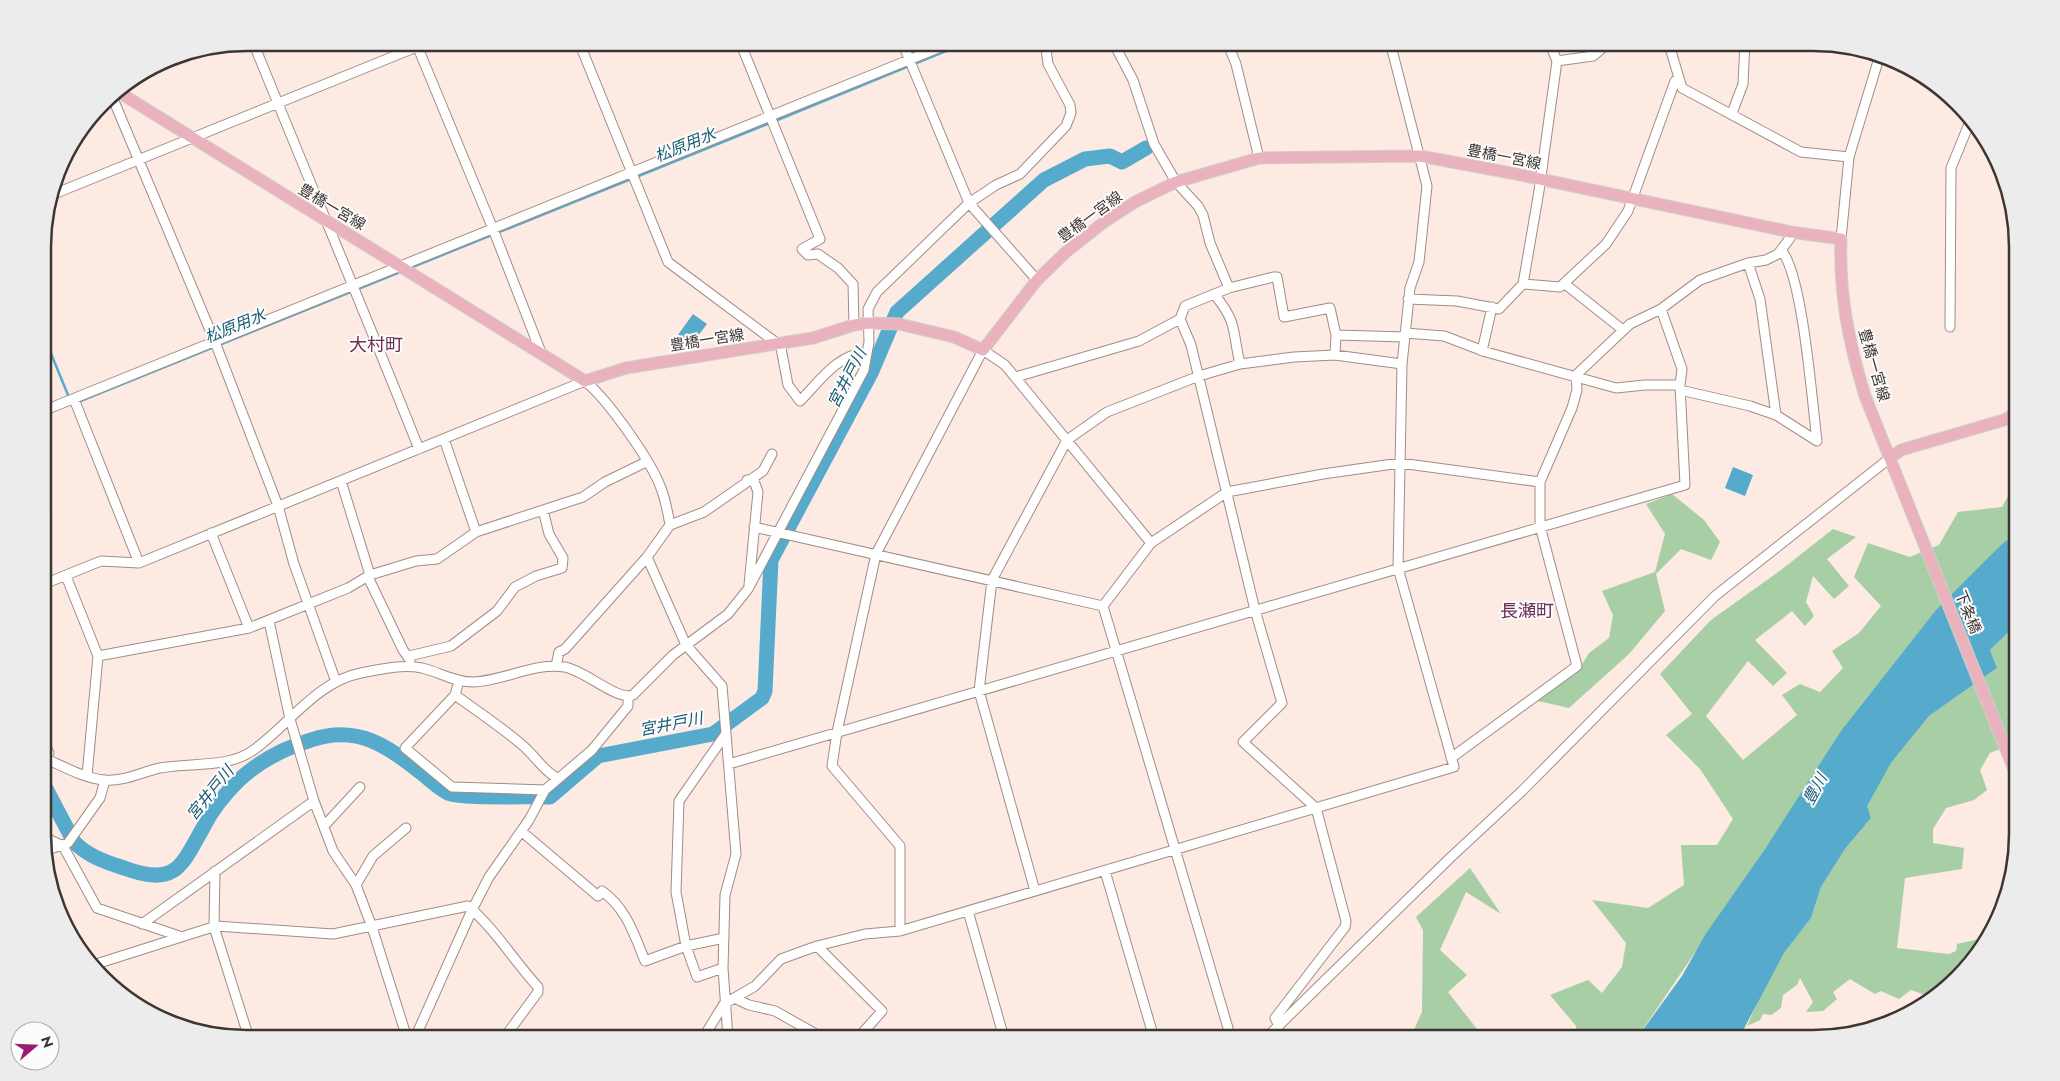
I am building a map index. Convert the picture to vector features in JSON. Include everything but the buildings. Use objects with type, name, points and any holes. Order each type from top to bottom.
[{"type":"main road","name":"豊橋一宮線","points":[[124,95],[585,381],[626,368],[813,338],[854,325],[868,323],[899,324],[954,337],[983,350],[1037,280],[1066,252],[1104,222],[1135,202],[1176,182],[1259,158],[1420,156],[1633,198],[1791,232],[1841,239],[1841,284],[1849,339],[1865,396],[1890,458]]},
{"type":"main road","points":[[1890,458],[1900,450],[2009,417]]},
{"type":"main road","name":"下条橋","points":[[1890,458],[2009,757]]},
{"type":"street","points":[[257,51],[419,449]]},
{"type":"street","points":[[59,192],[278,104],[403,51]]},
{"type":"street","points":[[419,51],[494,232],[542,356]]},
{"type":"street","points":[[582,51],[668,262],[779,343],[788,386],[800,401],[840,361],[855,353],[867,353]]},
{"type":"street","points":[[744,51],[820,239],[802,249],[808,255],[818,254],[838,268],[853,284],[854,325]]},
{"type":"street","points":[[906,51],[969,203],[1037,280]]},
{"type":"street","points":[[51,409],[355,289],[401,266],[494,232],[772,120],[911,63],[934,51]]},
{"type":"street","points":[[51,760],[88,776],[104,780],[125,778],[176,766],[229,761],[253,751],[328,686],[359,673],[404,666],[459,681],[488,680],[530,668],[556,666],[584,673],[622,696],[628,697],[638,691],[663,664],[728,614],[748,589],[784,533],[858,382],[867,353],[868,309],[877,292],[969,203],[996,185],[1020,174],[1070,119],[1070,105],[1048,64],[1046,51]]},
{"type":"street","points":[[1118,51],[1133,80],[1154,144],[1176,182],[1198,206],[1228,288]]},
{"type":"street","points":[[1231,51],[1236,64],[1259,158]]},
{"type":"street","points":[[707,1030],[724,1004],[755,986],[781,959],[817,946],[865,934],[900,931],[1454,767],[1398,568],[1402,364],[1408,299],[1419,262],[1427,186],[1392,51]]},
{"type":"street","points":[[1408,299],[1457,301],[1499,309],[1523,284],[1541,180],[1557,60],[1553,51]]},
{"type":"street","points":[[1557,60],[1593,56],[1599,51]]},
{"type":"street","points":[[1671,51],[1678,80],[1682,88],[1732,113],[1782,143],[1801,152],[1850,158]]},
{"type":"street","points":[[1732,113],[1743,84],[1745,51]]},
{"type":"street","points":[[1841,239],[1850,158],[1856,131],[1878,63]]},
{"type":"street","points":[[1523,284],[1560,287],[1612,236],[1633,198],[1675,81],[1678,80]]},
{"type":"street","points":[[115,103],[216,345],[278,506],[294,564],[336,682]]},
{"type":"street","points":[[1950,327],[1951,168],[1967,127]]},
{"type":"street","points":[[1451,758],[1577,666],[1540,526],[1540,482],[1572,408],[1577,390],[1576,375],[1623,330],[1661,309],[1700,280],[1748,262],[1766,260],[1782,251],[1791,232]]},
{"type":"street","points":[[1336,335],[1444,336],[1482,351],[1575,379],[1616,388],[1645,385],[1680,388],[1750,406],[1776,415],[1817,441],[1797,292],[1787,258],[1782,251]]},
{"type":"street","points":[[1748,262],[1760,299],[1776,415]]},
{"type":"street","points":[[1016,378],[1139,341],[1180,319],[1185,306],[1228,288],[1277,277],[1284,316],[1330,308],[1336,335],[1335,355]]},
{"type":"street","points":[[1565,284],[1623,330]]},
{"type":"street","points":[[1214,294],[1230,316],[1236,335],[1240,364]]},
{"type":"street","points":[[1482,351],[1492,307]]},
{"type":"street","points":[[729,764],[1540,526],[1685,486],[1680,388],[1682,369],[1661,309]]},
{"type":"street","points":[[1180,319],[1191,345],[1255,610],[1282,703],[1243,742],[1316,808],[1346,921],[1345,927],[1276,1018],[1279,1026]]},
{"type":"street","points":[[900,931],[900,846],[832,766],[837,732],[876,554],[983,350],[1005,365],[1151,543]]},
{"type":"street","points":[[1036,891],[979,690],[992,580],[1067,440],[1107,412],[1199,376],[1240,364],[1294,357],[1335,355],[1402,364]]},
{"type":"street","points":[[51,581],[101,561],[139,563],[585,381],[599,392],[615,413],[646,462],[662,491],[670,525]]},
{"type":"street","points":[[74,399],[139,563]]},
{"type":"street","points":[[444,439],[476,532]]},
{"type":"street","points":[[556,666],[559,652],[565,649],[647,557],[670,525],[704,512],[747,480],[763,471],[772,454]]},
{"type":"street","points":[[1275,1030],[1436,872],[1522,791],[1715,596],[1890,458]]},
{"type":"street","points":[[98,656],[249,628],[269,621],[348,588],[369,576],[416,561],[437,559],[476,532],[583,497],[605,482],[646,462]]},
{"type":"street","points":[[1103,606],[1151,543],[1227,492],[1323,474],[1400,463],[1540,482]]},
{"type":"street","points":[[747,480],[754,481],[758,486],[748,589]]},
{"type":"street","points":[[341,481],[369,576],[403,650],[409,656],[412,667]]},
{"type":"street","points":[[409,656],[451,646],[497,610],[515,587],[536,576],[562,568],[563,558],[549,534],[543,510]]},
{"type":"street","points":[[754,528],[784,533],[1103,606]]},
{"type":"street","points":[[211,533],[249,628]]},
{"type":"street","points":[[647,557],[686,645],[722,686],[736,854],[725,895],[723,968],[727,1030]]},
{"type":"street","points":[[66,576],[98,656],[88,776]]},
{"type":"street","points":[[1103,606],[1228,1028]]},
{"type":"street","points":[[269,621],[290,720],[314,801],[325,824],[333,850],[356,885],[372,927],[404,1030]]},
{"type":"street","points":[[459,681],[455,695],[405,748],[452,787],[545,790]]},
{"type":"street","points":[[455,695],[521,743],[540,761],[545,771],[557,778]]},
{"type":"street","points":[[419,1030],[472,910],[489,877],[521,831],[545,790],[592,750],[628,706],[628,697]]},
{"type":"street","points":[[723,968],[697,977],[686,946],[676,892],[679,801],[725,733]]},
{"type":"street","points":[[52,849],[66,844],[80,827],[100,798],[104,780]]},
{"type":"street","points":[[325,824],[360,787]]},
{"type":"street","points":[[142,924],[314,801]]},
{"type":"street","points":[[356,885],[373,856],[406,828]]},
{"type":"street","points":[[521,831],[598,896],[602,891],[615,900],[625,913],[645,961],[686,946],[724,938]]},
{"type":"street","points":[[51,839],[66,844],[97,908],[182,937]]},
{"type":"street","points":[[1105,870],[1152,1030]]},
{"type":"street","points":[[215,871],[214,927],[246,1030]]},
{"type":"street","points":[[100,963],[214,927],[332,934],[468,906],[499,937],[514,961],[538,987],[538,992],[510,1030]]},
{"type":"street","points":[[968,911],[1002,1030]]},
{"type":"street","points":[[817,946],[882,1011],[865,1030]]},
{"type":"street","points":[[734,998],[749,1005],[775,1011],[809,1030]]},
{"type":"green space","points":[[1672,494],[1704,520],[1720,542],[1711,560],[1681,549],[1656,574],[1665,611],[1629,654],[1569,708],[1538,701],[1581,666],[1589,653],[1609,638],[1613,615],[1602,591],[1655,572],[1665,534],[1646,504]]},
{"type":"green space","points":[[2009,494],[2009,539],[1971,577],[1765,849],[1642,1030],[1576,1030],[1576,1026],[1550,995],[1588,980],[1602,993],[1622,967],[1626,943],[1592,900],[1648,908],[1684,885],[1681,845],[1717,845],[1733,819],[1700,769],[1666,735],[1692,714],[1660,674],[1711,620],[1781,570],[1833,529],[1856,537],[1827,559],[1849,586],[1834,599],[1813,576],[1806,602],[1814,616],[1805,626],[1792,611],[1755,640],[1787,673],[1773,686],[1748,661],[1706,716],[1743,760],[1797,715],[1782,695],[1800,684],[1820,692],[1843,668],[1832,651],[1859,633],[1881,606],[1854,577],[1868,543],[1910,557],[1939,545],[1958,512],[2002,507]]},
{"type":"green space","points":[[2009,632],[2009,746],[1990,753],[1980,770],[1987,790],[1974,800],[1946,808],[1933,829],[1933,843],[1964,848],[1962,869],[1905,878],[1897,948],[1949,954],[1956,951],[1957,944],[1978,939],[1976,943],[1960,963],[1925,995],[1911,990],[1899,999],[1881,991],[1875,994],[1850,979],[1833,992],[1837,999],[1823,1011],[1806,1012],[1813,1002],[1800,978],[1797,985],[1783,995],[1781,1008],[1771,1015],[1763,1014],[1760,1020],[1747,1026],[1766,983],[1784,953],[1811,918],[1821,887],[1845,849],[1871,818],[1866,806],[1891,763],[1929,716],[1997,668],[1990,650]]},
{"type":"green space","points":[[1470,868],[1501,914],[1466,892],[1440,950],[1467,975],[1448,992],[1478,1030],[1414,1030],[1422,1012],[1423,930],[1416,917]]},
{"type":"water","points":[[693,314],[707,324],[688,349],[675,339]]},
{"type":"water","points":[[1733,467],[1753,475],[1745,496],[1725,488]]},
{"type":"water","name":"豊川","points":[[2009,539],[2009,632],[1990,650],[1997,668],[1929,716],[1891,763],[1867,806],[1871,818],[1845,849],[1821,887],[1811,918],[1784,953],[1743,1030],[1643,1030],[1682,976],[1705,935],[1765,849],[1841,731],[1936,610]]},
{"type":"waterway","name":"松原用水","points":[[914,64],[946,51]]},
{"type":"waterway","name":"松原用水","points":[[775,121],[909,66]]},
{"type":"waterway","name":"松原用水","points":[[636,177],[770,123]]},
{"type":"waterway","name":"宮井戸川","points":[[51,798],[74,842],[91,855],[141,873],[166,874],[175,870],[189,853],[215,808],[238,781],[272,756],[311,740],[344,735],[372,741],[398,755],[442,789],[455,795],[550,797],[598,756],[713,734],[762,698],[765,691],[771,560],[871,373],[897,312],[1044,180],[1085,159],[1110,156],[1122,162],[1146,148]]},
{"type":"waterway","name":"松原用水","points":[[410,268],[631,179]]},
{"type":"waterway","name":"松原用水","points":[[358,289],[400,272]]},
{"type":"waterway","name":"松原用水","points":[[219,345],[353,291]]},
{"type":"waterway","name":"松原用水","points":[[78,402],[214,347]]},
{"type":"waterway","points":[[51,354],[68,395]]},
{"type":"district","name":"大村町","points":[[376,345]]},
{"type":"district","name":"長瀬町","points":[[1527,611]]}]
